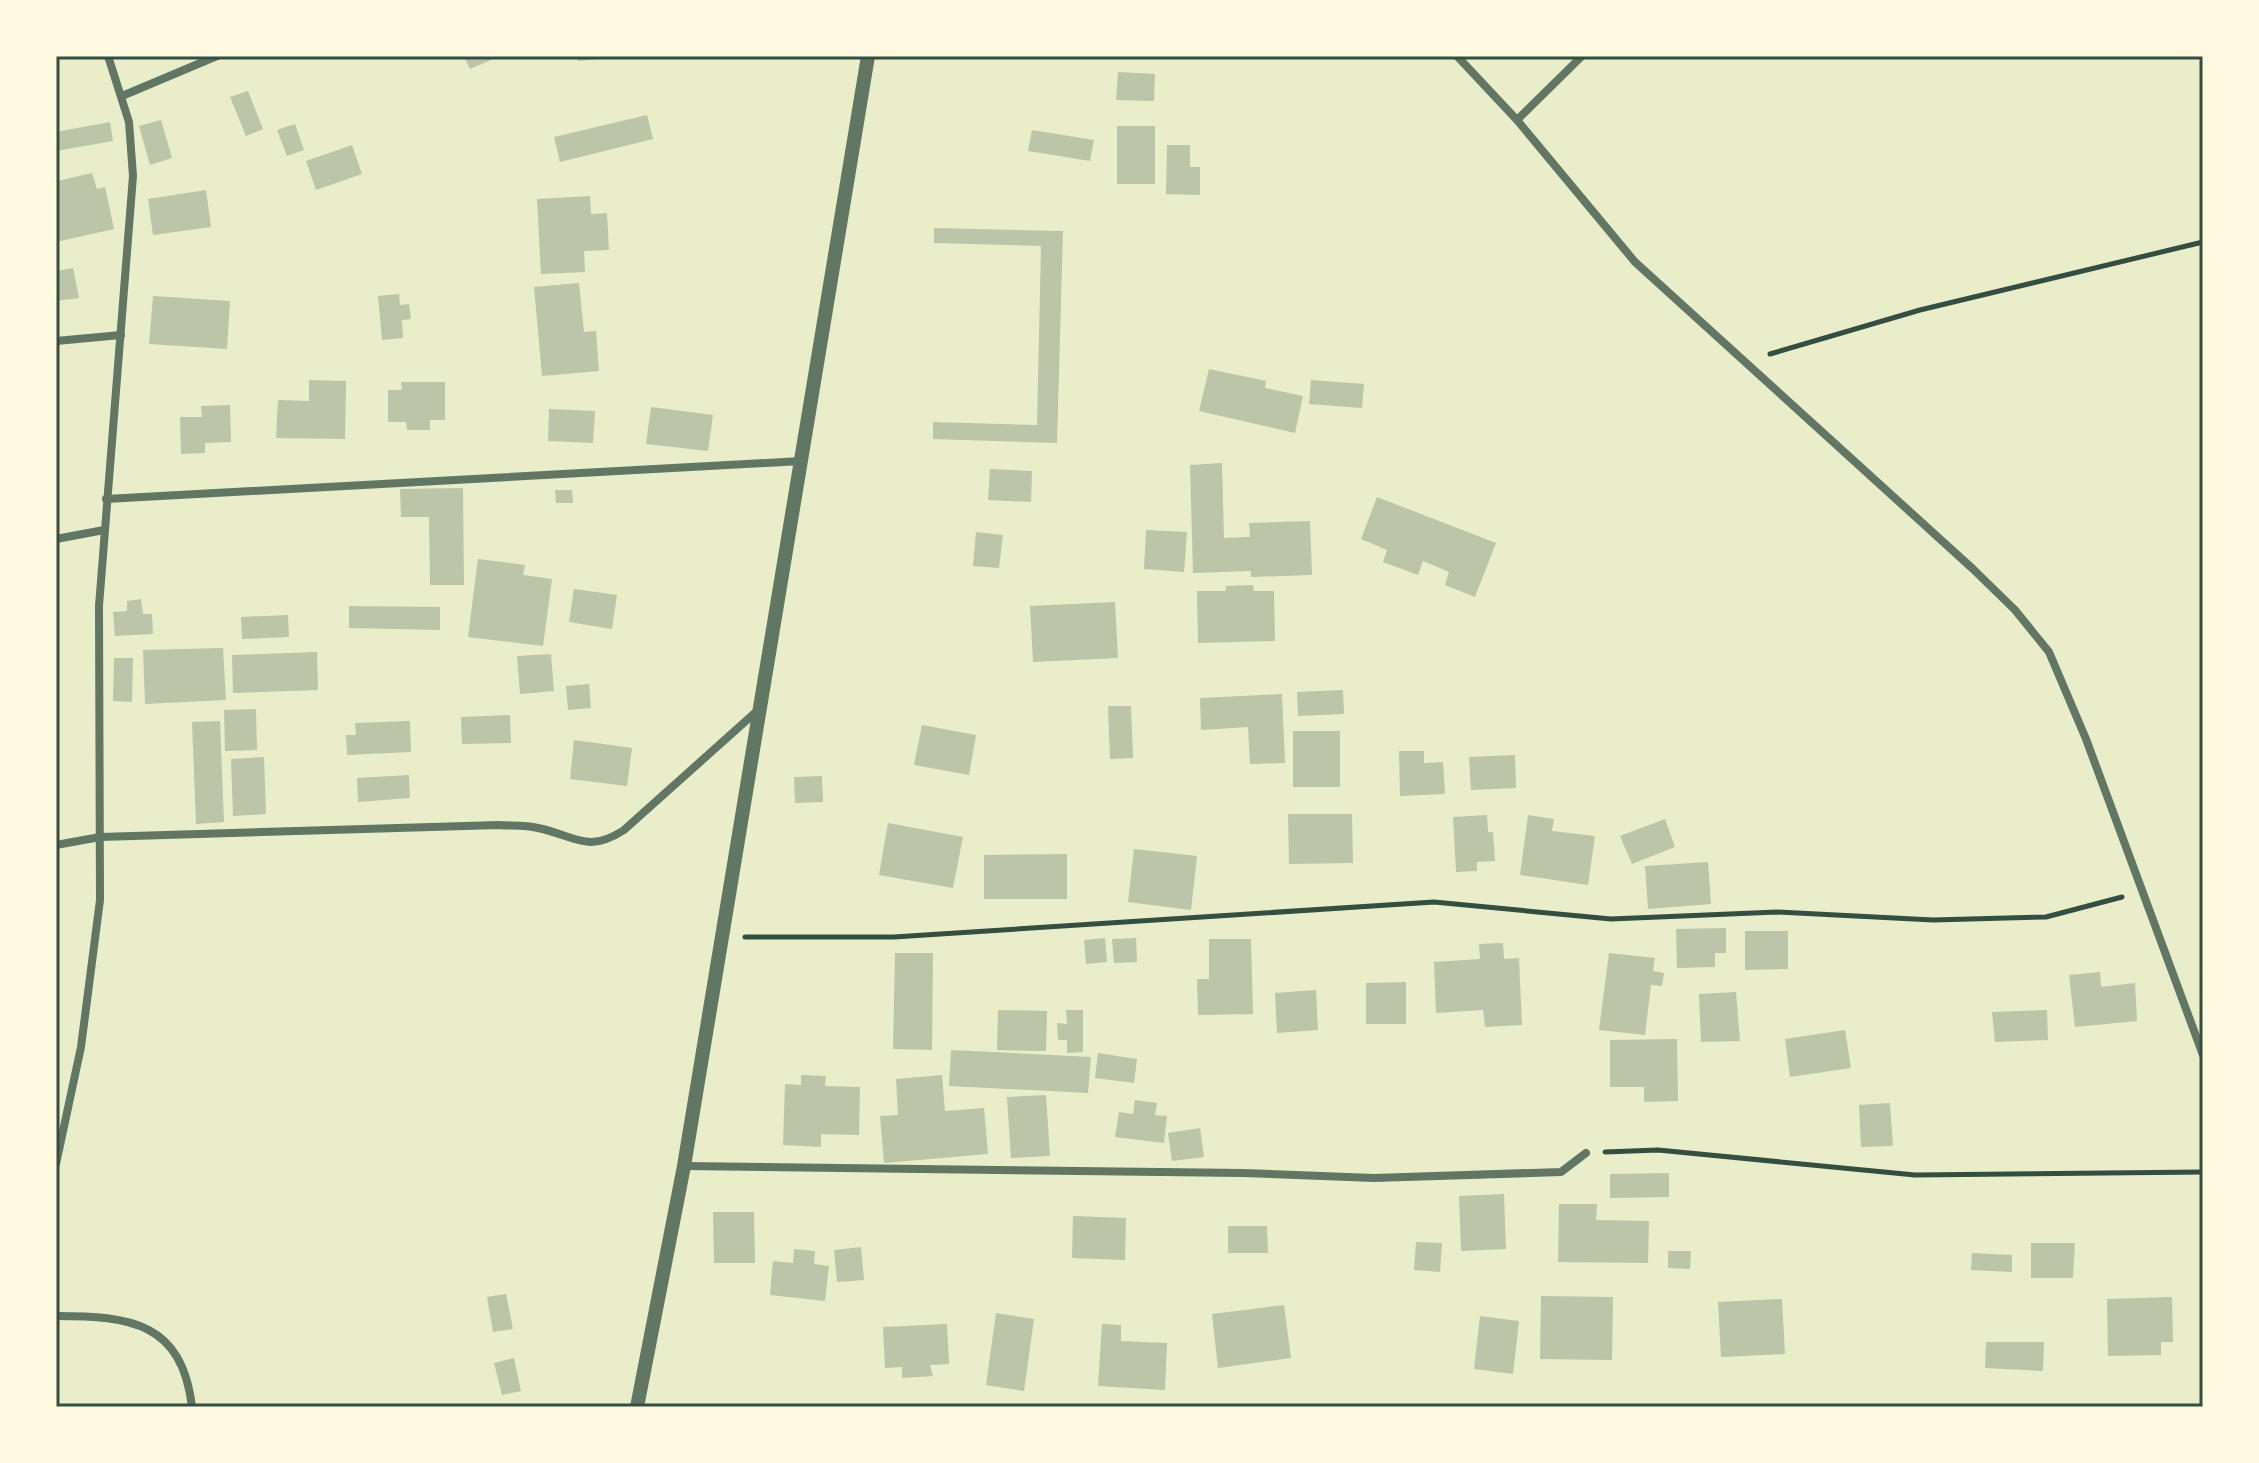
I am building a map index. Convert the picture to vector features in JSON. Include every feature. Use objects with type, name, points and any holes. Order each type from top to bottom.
[{"type":"street","points":[[56,1164],[81,1047],[100,900],[99,606],[133,176],[129,122],[108,56]]},
{"type":"street","points":[[122,96],[217,56]]},
{"type":"street","points":[[637,1407],[684,1166],[719,937],[868,56]]},
{"type":"street","points":[[1457,56],[1517,120],[1635,262],[1994,589],[2049,652],[2143,891],[2203,1055]]},
{"type":"street","points":[[1517,120],[1582,56]]},
{"type":"street","points":[[56,341],[121,335]]},
{"type":"street","points":[[106,499],[801,461]]},
{"type":"street","points":[[56,539],[104,530]]},
{"type":"street","points":[[56,845],[100,837],[499,825],[535,827],[592,844],[605,842],[624,830],[757,711]]},
{"type":"street","points":[[684,1166],[1243,1173],[1374,1178],[1561,1172],[1586,1153]]},
{"type":"street","points":[[56,1316],[90,1316],[141,1324],[174,1349],[190,1389],[192,1407]]},
{"type":"path","points":[[1744,362],[1920,310],[2203,242]]},
{"type":"path","points":[[719,937],[894,937],[1434,902],[1611,919],[1777,912],[1933,920],[2046,917],[2143,891]]},
{"type":"path","points":[[1586,1153],[1658,1150],[1915,1175],[2203,1172]]},
{"type":"building","points":[[464,56],[500,56],[470,69]]},
{"type":"building","points":[[577,56],[598,56],[599,59],[578,61]]},
{"type":"building","points":[[1118,72],[1155,74],[1154,101],[1116,100]]},
{"type":"building","points":[[248,91],[263,129],[246,136],[230,97]]},
{"type":"building","points":[[647,115],[653,139],[560,162],[554,137]]},
{"type":"building","points":[[161,120],[172,158],[150,165],[139,126]]},
{"type":"building","points":[[110,122],[113,141],[56,151],[56,132]]},
{"type":"building","points":[[295,124],[304,150],[287,156],[277,130]]},
{"type":"building","points":[[1117,126],[1155,126],[1155,184],[1117,184]]},
{"type":"building","points":[[1032,130],[1094,140],[1090,161],[1028,151]]},
{"type":"building","points":[[352,145],[362,174],[316,190],[306,161]]},
{"type":"building","points":[[1167,145],[1190,145],[1190,167],[1200,167],[1200,195],[1166,194]]},
{"type":"building","points":[[92,173],[97,189],[105,187],[114,229],[56,242],[57,181]]},
{"type":"building","points":[[206,190],[211,227],[153,235],[148,199]]},
{"type":"building","points":[[590,196],[591,214],[607,213],[609,250],[584,251],[585,272],[541,274],[537,199]]},
{"type":"building","points":[[934,228],[1063,231],[1057,443],[933,439],[933,422],[1037,425],[1041,246],[934,243]]},
{"type":"building","points":[[73,268],[79,298],[56,301],[56,271]]},
{"type":"building","points":[[579,283],[584,332],[596,331],[599,371],[542,376],[534,287]]},
{"type":"building","points":[[399,294],[400,305],[409,304],[411,319],[402,320],[403,338],[382,340],[378,296]]},
{"type":"building","points":[[153,296],[230,301],[227,349],[149,344]]},
{"type":"building","points":[[1209,369],[1266,381],[1265,388],[1303,396],[1295,433],[1199,411]]},
{"type":"building","points":[[309,380],[346,381],[345,439],[276,438],[278,400],[309,401]]},
{"type":"building","points":[[1311,380],[1364,384],[1362,408],[1309,404]]},
{"type":"building","points":[[401,382],[445,382],[445,420],[430,420],[430,430],[407,430],[406,422],[388,422],[388,390],[402,390]]},
{"type":"building","points":[[230,405],[231,442],[205,443],[205,453],[181,454],[180,417],[202,417],[201,406]]},
{"type":"building","points":[[651,407],[713,415],[708,451],[646,444]]},
{"type":"building","points":[[549,409],[595,411],[593,443],[548,441]]},
{"type":"building","points":[[1222,463],[1224,538],[1250,537],[1249,523],[1310,521],[1312,575],[1251,577],[1251,571],[1193,573],[1190,465]]},
{"type":"building","points":[[990,469],[1032,471],[1031,502],[988,500]]},
{"type":"building","points":[[463,488],[464,585],[430,585],[429,517],[401,517],[400,489]]},
{"type":"building","points":[[555,490],[572,490],[573,503],[556,503]]},
{"type":"building","points":[[1377,497],[1496,543],[1475,597],[1445,585],[1449,572],[1423,561],[1418,575],[1383,562],[1387,550],[1361,539]]},
{"type":"building","points":[[1146,530],[1187,532],[1184,572],[1144,569]]},
{"type":"building","points":[[976,532],[1003,535],[999,568],[973,566]]},
{"type":"building","points":[[478,559],[525,565],[523,575],[552,579],[543,646],[468,637]]},
{"type":"building","points":[[1253,585],[1254,591],[1274,591],[1275,641],[1198,643],[1197,591],[1226,591],[1226,586]]},
{"type":"building","points":[[574,589],[617,595],[612,629],[569,622]]},
{"type":"building","points":[[141,599],[143,614],[152,614],[153,634],[115,636],[113,612],[127,611],[127,601]]},
{"type":"building","points":[[1115,602],[1118,658],[1033,662],[1030,606]]},
{"type":"building","points":[[349,606],[440,607],[440,630],[349,628]]},
{"type":"building","points":[[288,615],[289,637],[242,639],[241,617]]},
{"type":"building","points":[[223,648],[226,700],[145,704],[143,650]]},
{"type":"building","points":[[317,652],[318,690],[233,693],[232,655]]},
{"type":"building","points":[[551,654],[554,691],[520,694],[517,656]]},
{"type":"building","points":[[114,658],[133,658],[132,702],[113,701]]},
{"type":"building","points":[[589,684],[591,708],[568,710],[566,686]]},
{"type":"building","points":[[1343,690],[1344,714],[1298,716],[1297,692]]},
{"type":"building","points":[[1282,694],[1285,763],[1250,764],[1248,727],[1201,730],[1200,698]]},
{"type":"building","points":[[1108,706],[1131,706],[1133,758],[1110,759]]},
{"type":"building","points":[[256,709],[257,750],[225,751],[224,710]]},
{"type":"building","points":[[510,715],[511,743],[462,744],[461,717]]},
{"type":"building","points":[[220,721],[224,822],[196,824],[192,722]]},
{"type":"building","points":[[410,721],[411,752],[347,755],[346,735],[356,735],[355,723]]},
{"type":"building","points":[[922,725],[976,735],[969,775],[914,765]]},
{"type":"building","points":[[1293,731],[1340,731],[1340,787],[1293,787]]},
{"type":"building","points":[[574,740],[632,748],[627,786],[570,779]]},
{"type":"building","points":[[1399,751],[1424,751],[1424,763],[1443,762],[1445,794],[1400,796]]},
{"type":"building","points":[[1515,755],[1516,788],[1471,790],[1469,757]]},
{"type":"building","points":[[264,757],[266,814],[233,816],[231,759]]},
{"type":"building","points":[[409,775],[410,798],[358,802],[357,778]]},
{"type":"building","points":[[822,776],[823,802],[795,803],[794,777]]},
{"type":"building","points":[[1288,814],[1352,814],[1353,863],[1289,864]]},
{"type":"building","points":[[1487,815],[1488,832],[1493,832],[1495,861],[1477,862],[1477,871],[1456,872],[1453,817]]},
{"type":"building","points":[[1528,815],[1554,819],[1552,831],[1595,836],[1588,885],[1520,875]]},
{"type":"building","points":[[1665,819],[1675,847],[1632,864],[1620,836]]},
{"type":"building","points":[[888,823],[963,837],[953,888],[879,875]]},
{"type":"building","points":[[1134,849],[1197,856],[1191,910],[1128,902]]},
{"type":"building","points":[[1067,854],[1067,899],[984,899],[984,855]]},
{"type":"building","points":[[1708,862],[1711,904],[1648,909],[1645,866]]},
{"type":"building","points":[[1726,928],[1726,953],[1715,953],[1715,967],[1677,968],[1676,929]]},
{"type":"building","points":[[1745,931],[1788,931],[1788,969],[1745,970]]},
{"type":"building","points":[[1105,938],[1107,962],[1086,964],[1084,940]]},
{"type":"building","points":[[1136,938],[1137,962],[1114,963],[1112,939]]},
{"type":"building","points":[[1209,939],[1251,939],[1253,1014],[1198,1015],[1197,979],[1209,979]]},
{"type":"building","points":[[1503,943],[1504,959],[1519,958],[1522,1025],[1485,1027],[1483,1010],[1436,1013],[1434,962],[1480,959],[1479,944]]},
{"type":"building","points":[[895,953],[933,953],[932,1050],[893,1049]]},
{"type":"building","points":[[1609,953],[1655,958],[1653,971],[1664,973],[1662,986],[1651,985],[1645,1035],[1599,1030]]},
{"type":"building","points":[[2100,972],[2101,987],[2135,983],[2137,1021],[2075,1027],[2069,975]]},
{"type":"building","points":[[1406,982],[1406,1024],[1366,1024],[1366,983]]},
{"type":"building","points":[[1316,990],[1318,1030],[1277,1033],[1275,993]]},
{"type":"building","points":[[1736,992],[1740,1041],[1701,1042],[1699,994]]},
{"type":"building","points":[[998,1010],[1047,1011],[1046,1051],[997,1050]]},
{"type":"building","points":[[1066,1010],[1083,1010],[1083,1052],[1067,1053],[1067,1040],[1058,1040],[1057,1023],[1067,1024]]},
{"type":"building","points":[[2047,1010],[2048,1040],[1995,1042],[1992,1012]]},
{"type":"building","points":[[1845,1030],[1851,1068],[1790,1077],[1785,1039]]},
{"type":"building","points":[[1677,1039],[1678,1101],[1644,1102],[1644,1087],[1610,1087],[1610,1040]]},
{"type":"building","points":[[951,1050],[1091,1057],[1088,1093],[949,1086]]},
{"type":"building","points":[[1098,1053],[1137,1059],[1134,1083],[1095,1078]]},
{"type":"building","points":[[801,1075],[826,1076],[825,1086],[860,1087],[859,1135],[821,1134],[821,1147],[783,1145],[785,1084],[801,1085]]},
{"type":"building","points":[[942,1075],[945,1111],[984,1108],[988,1154],[884,1163],[880,1116],[898,1115],[896,1079]]},
{"type":"building","points":[[1046,1095],[1050,1156],[1011,1158],[1007,1097]]},
{"type":"building","points":[[1135,1100],[1157,1103],[1155,1115],[1167,1116],[1164,1143],[1115,1137],[1119,1112],[1133,1114]]},
{"type":"building","points":[[1890,1103],[1893,1146],[1861,1147],[1859,1105]]},
{"type":"building","points":[[1200,1128],[1204,1157],[1172,1161],[1168,1133]]},
{"type":"building","points":[[1669,1173],[1669,1197],[1610,1198],[1610,1174]]},
{"type":"building","points":[[1504,1194],[1506,1249],[1461,1251],[1459,1196]]},
{"type":"building","points":[[1559,1204],[1597,1204],[1596,1220],[1649,1221],[1648,1263],[1558,1262]]},
{"type":"building","points":[[713,1212],[754,1212],[755,1263],[714,1263]]},
{"type":"building","points":[[1073,1216],[1126,1218],[1125,1260],[1072,1258]]},
{"type":"building","points":[[1228,1226],[1267,1226],[1268,1253],[1228,1253]]},
{"type":"building","points":[[1416,1242],[1442,1243],[1440,1272],[1414,1270]]},
{"type":"building","points":[[2031,1243],[2075,1243],[2073,1278],[2031,1278]]},
{"type":"building","points":[[861,1247],[864,1280],[837,1282],[834,1250]]},
{"type":"building","points":[[794,1249],[815,1251],[814,1264],[829,1266],[825,1301],[770,1295],[773,1261],[793,1263]]},
{"type":"building","points":[[1668,1251],[1691,1251],[1690,1269],[1668,1268]]},
{"type":"building","points":[[1972,1253],[2012,1255],[2012,1272],[1971,1270]]},
{"type":"building","points":[[506,1294],[513,1329],[493,1332],[487,1297]]},
{"type":"building","points":[[1541,1296],[1613,1297],[1612,1360],[1540,1359]]},
{"type":"building","points":[[2172,1297],[2173,1342],[2161,1342],[2161,1355],[2108,1356],[2107,1299]]},
{"type":"building","points":[[1782,1299],[1785,1354],[1721,1357],[1718,1302]]},
{"type":"building","points":[[1284,1305],[1291,1358],[1218,1368],[1212,1314]]},
{"type":"building","points":[[996,1313],[1034,1319],[1024,1391],[986,1385]]},
{"type":"building","points":[[1480,1316],[1519,1321],[1513,1374],[1474,1369]]},
{"type":"building","points":[[947,1324],[949,1364],[930,1365],[933,1376],[902,1378],[902,1367],[885,1368],[883,1327]]},
{"type":"building","points":[[1102,1324],[1121,1325],[1121,1341],[1167,1343],[1165,1390],[1098,1386]]},
{"type":"building","points":[[1986,1342],[2044,1342],[2043,1371],[1985,1368]]},
{"type":"building","points":[[514,1358],[521,1391],[502,1395],[494,1363]]}]
